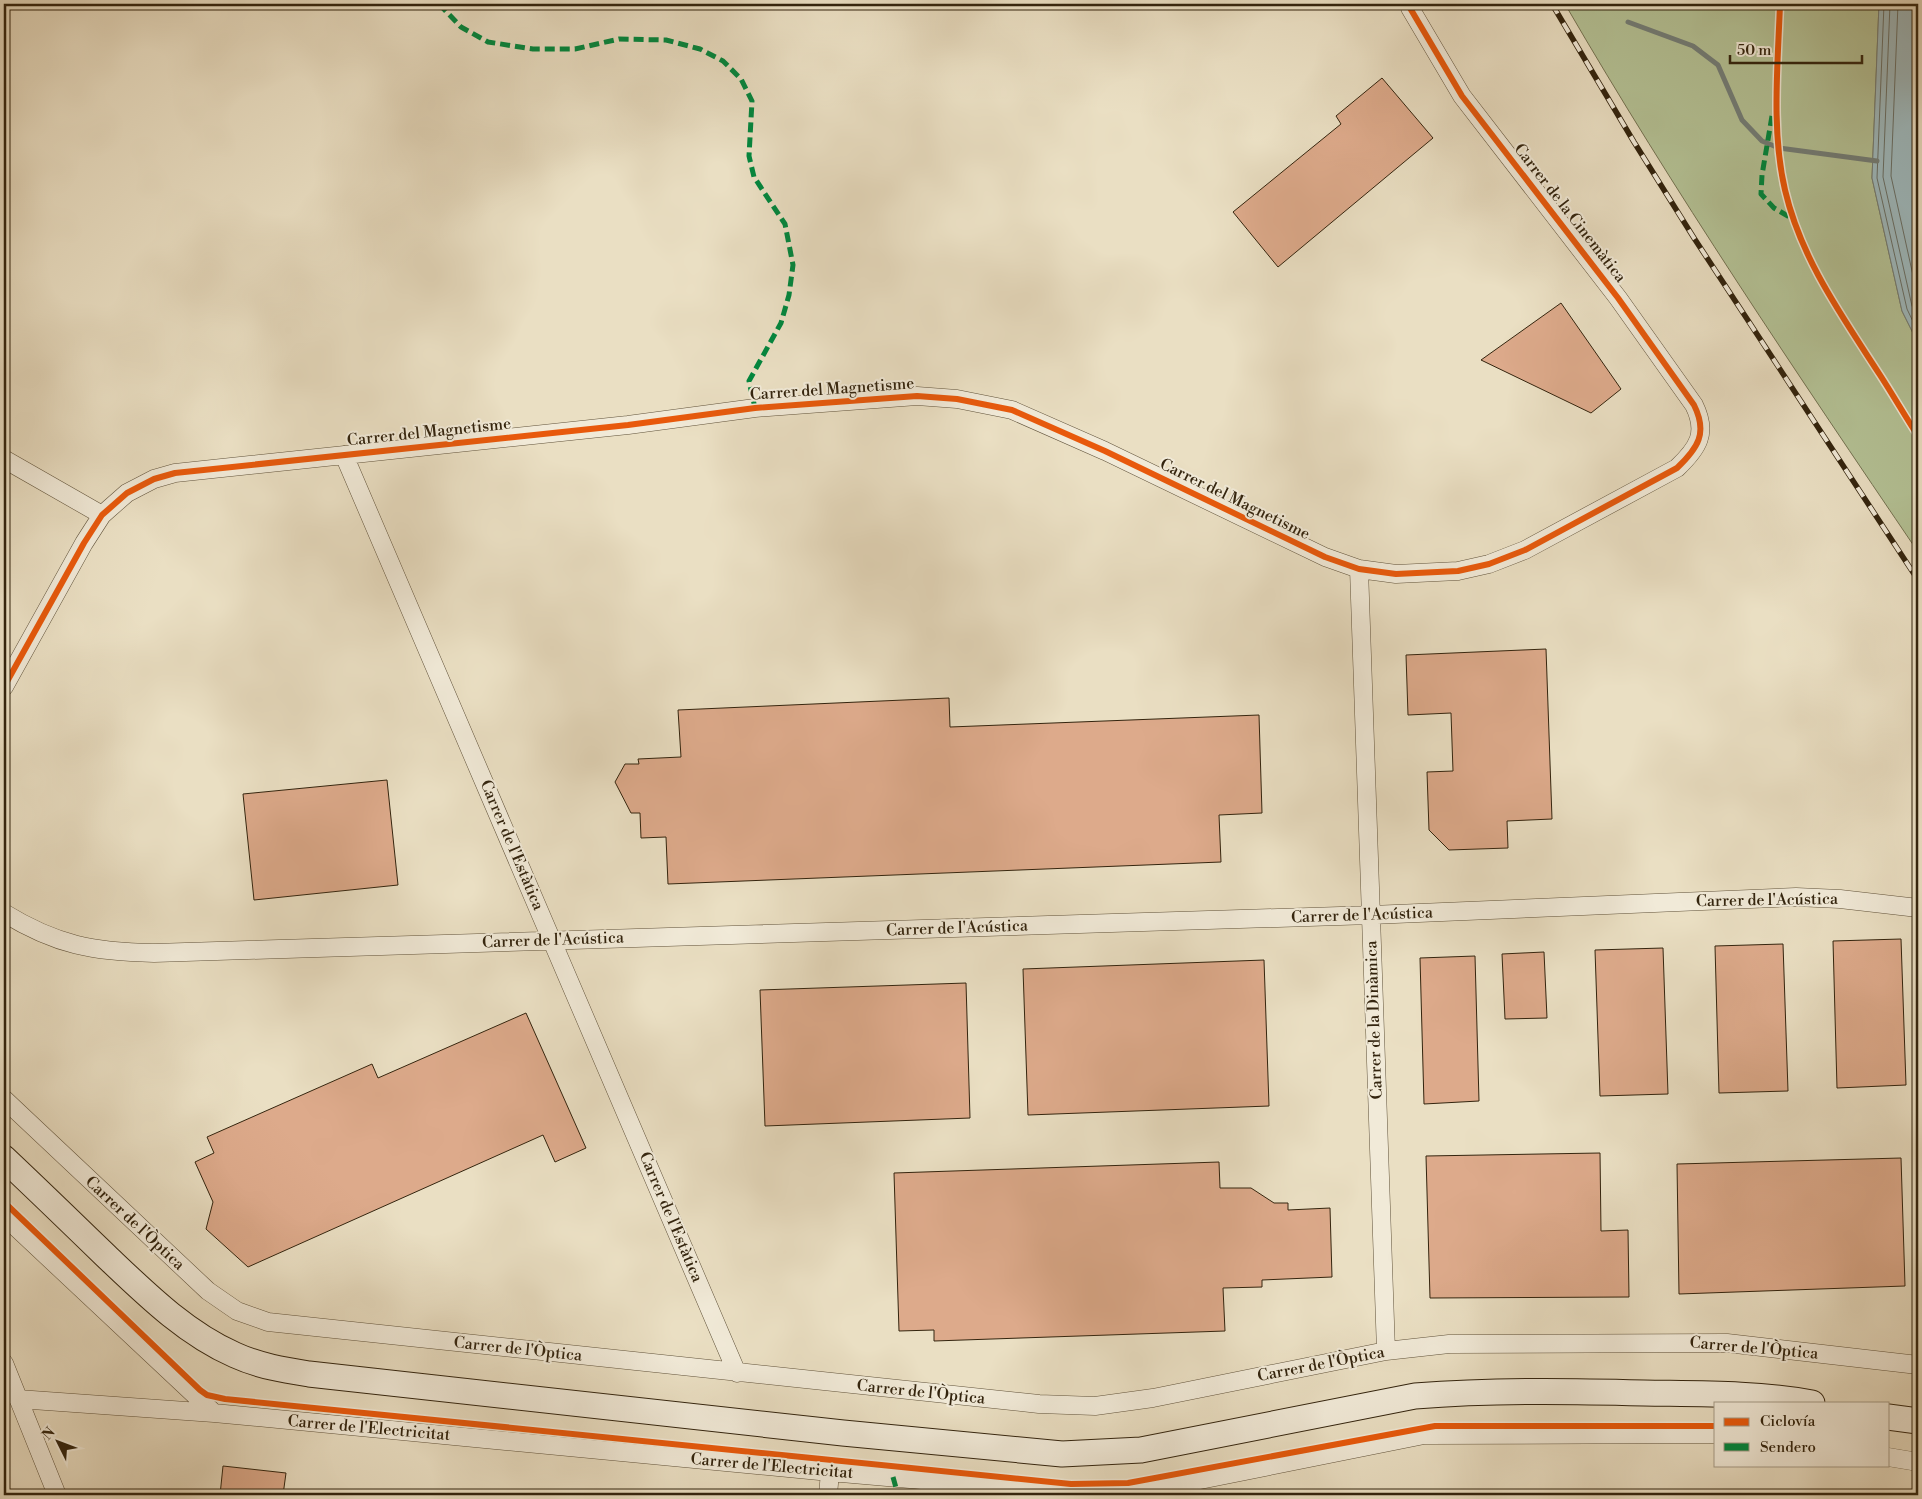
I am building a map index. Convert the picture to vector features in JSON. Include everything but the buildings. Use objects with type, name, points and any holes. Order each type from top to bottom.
[{"type":"street","name":"Carrer de la Cinemàtica","points":[[1410,8],[1462,96],[1618,298],[1694,405],[1700,416],[1700,436]]},
{"type":"street","name":"Carrer del Magnetisme","points":[[4,687],[84,543],[102,515],[127,493],[154,479],[176,473],[628,425],[755,408],[917,396],[958,399],[1012,410],[1105,451],[1325,558],[1359,569],[1396,574],[1458,571],[1489,564],[1525,550],[1677,468],[1696,446],[1700,436]]},
{"type":"street","name":"Carrer de l'Estàtica","points":[[344,455],[738,1373]]},
{"type":"street","points":[[4,459],[102,515]]},
{"type":"street","name":"Carrer de la Dinàmica","points":[[1359,569],[1386,1351]]},
{"type":"street","name":"Carrer de l'Acústica","points":[[4,913],[41,934],[63,943],[119,952],[1371,915],[1796,897],[1840,898],[1918,908]]},
{"type":"street","name":"Carrer de l'Òptica","points":[[4,1099],[208,1291],[222,1303],[254,1319],[738,1373],[1039,1404],[1095,1406],[1153,1398],[1386,1351],[1449,1344],[1727,1343],[1918,1365]]},
{"type":"street","points":[[4,1158],[166,1312],[188,1328],[236,1355],[262,1365],[309,1374],[842,1433],[1062,1454],[1141,1450],[1415,1396],[1460,1392],[1541,1391],[1739,1394],[1804,1402]]},
{"type":"street","points":[[4,1216],[214,1413]]},
{"type":"street","points":[[4,1363],[56,1495]]},
{"type":"street","name":"Carrer de l'Electricitat","points":[[18,1399],[214,1413],[1051,1492],[1120,1494],[1155,1489],[1424,1435],[1714,1434]]},
{"type":"street","points":[[1890,1417],[1918,1421]]},
{"type":"street","points":[[1890,1457],[1918,1462]]},
{"type":"street","points":[[828,1495],[830,1472]]},
{"type":"green space","points":[[1565,4],[1879,4],[1872,178],[1902,311],[1918,343],[1918,552],[1692,213]]},
{"type":"water","points":[[1879,4],[1918,4],[1918,343],[1902,311],[1872,178]]},
{"type":"waterway","points":[[1628,22],[1693,46],[1718,65],[1742,120],[1762,141],[1779,148],[1877,161]]},
{"type":"railway","points":[[1552,4],[1694,238],[1918,580]]},
{"type":"marked path","points":[[439,4],[461,27],[488,42],[533,49],[575,49],[619,39],[666,40],[700,49],[723,61],[741,79],[752,101],[749,156],[754,177],[785,224],[793,265],[789,295],[781,323],[749,381],[755,408]]},
{"type":"marked path","points":[[1772,116],[1762,175],[1761,194],[1774,208],[1793,219]]},
{"type":"marked path","points":[[893,1477],[898,1495]]},
{"type":"cycle path","points":[[1780,4],[1776,97],[1778,144],[1785,190],[1792,215],[1812,263],[1837,309],[1918,436]]},
{"type":"cycle path","points":[[4,687],[84,543],[102,515],[127,493],[154,479],[175,473],[628,425],[755,408],[917,396],[957,399],[1012,410],[1105,451],[1325,557],[1359,569],[1396,574],[1458,571],[1489,564],[1525,550],[1677,468],[1695,447],[1699,439],[1700,424],[1694,405],[1618,298],[1462,96],[1410,8]]},
{"type":"cycle path","points":[[4,1202],[200,1390],[207,1395],[225,1399],[1071,1484],[1128,1483],[1435,1426],[1714,1426]]}]
